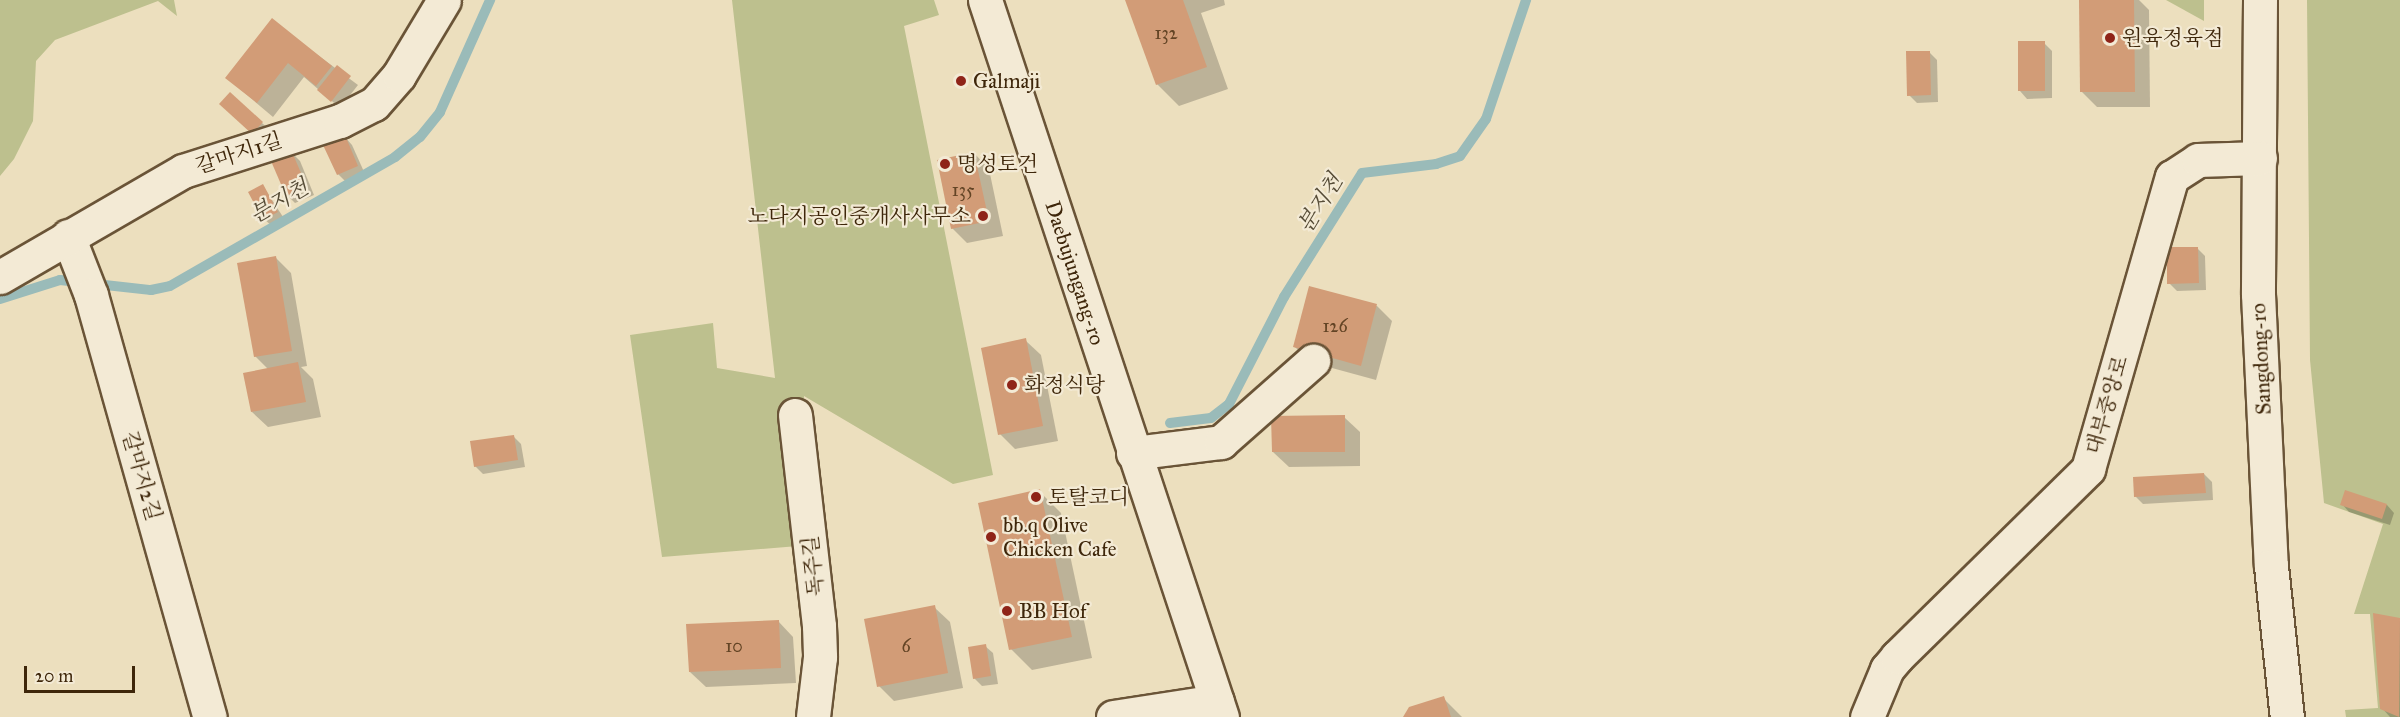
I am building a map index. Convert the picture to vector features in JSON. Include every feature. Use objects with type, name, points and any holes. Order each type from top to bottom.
[{"type":"street","name":"갈마지1길","points":[[0,277],[72,246],[183,171],[340,121],[374,104],[399,75],[444,0]]},
{"type":"street","name":"Daebujungang-ro","points":[[985,0],[1133,453],[1220,709]]},
{"type":"street","name":"Sangdong-ro","points":[[2260,0],[2258,294],[2270,555],[2287,717]]},
{"type":"street","name":"대부중앙로","points":[[1867,717],[1887,669],[1897,657],[2088,469],[2172,177],[2198,160],[2260,158]]},
{"type":"street","name":"갈마지2길","points":[[72,246],[91,295],[210,717]]},
{"type":"street","points":[[1133,453],[1221,442],[1313,361]]},
{"type":"street","name":"독주길","points":[[795,415],[819,626],[820,657],[813,717]]},
{"type":"street","points":[[1113,717],[1220,709]]},
{"type":"green space","points":[[0,0],[174,0],[177,16],[158,1],[55,40],[36,61],[33,121],[14,159],[0,176]]},
{"type":"green space","points":[[732,0],[934,0],[939,15],[904,26],[993,475],[953,484],[804,396],[798,546],[662,557],[630,335],[713,323],[717,368],[775,378]]},
{"type":"green space","points":[[2166,0],[2204,0],[2204,21]]},
{"type":"green space","points":[[2307,0],[2400,0],[2400,717],[2346,717],[2345,710],[2378,708],[2370,614],[2354,614],[2383,524],[2324,503],[2310,360]]},
{"type":"building","points":[[1125,0],[1183,0],[1207,67],[1156,85]]},
{"type":"building","points":[[2079,0],[2134,0],[2135,92],[2080,92]]},
{"type":"building","points":[[272,18],[332,66],[316,86],[288,63],[257,103],[225,78]]},
{"type":"building","points":[[2018,41],[2045,41],[2045,91],[2018,91]]},
{"type":"building","points":[[1906,51],[1930,51],[1931,95],[1907,96]]},
{"type":"building","points":[[337,65],[351,76],[331,102],[317,90]]},
{"type":"building","points":[[230,92],[263,122],[252,134],[219,104]]},
{"type":"building","points":[[345,135],[358,166],[337,175],[323,145]]},
{"type":"building","points":[[292,152],[307,187],[286,196],[271,161]]},
{"type":"building","points":[[974,152],[989,221],[951,229],[937,160]]},
{"type":"building","points":[[263,184],[278,212],[263,220],[248,192]]},
{"type":"building","points":[[2167,247],[2198,247],[2199,283],[2167,284]]},
{"type":"building","points":[[276,256],[292,351],[254,357],[237,263]]},
{"type":"building","points":[[1309,286],[1377,304],[1361,366],[1293,347]]},
{"type":"building","points":[[1026,338],[1043,426],[998,435],[981,348]]},
{"type":"building","points":[[298,362],[306,402],[251,412],[243,373]]},
{"type":"building","points":[[1345,415],[1345,452],[1272,452],[1271,416]]},
{"type":"building","points":[[514,435],[518,460],[474,467],[470,441]]},
{"type":"building","points":[[2204,473],[2206,493],[2134,497],[2133,477]]},
{"type":"building","points":[[1040,489],[1072,637],[1009,650],[978,503]]},
{"type":"building","points":[[2345,490],[2387,504],[2382,519],[2340,505]]},
{"type":"building","points":[[935,605],[948,673],[877,687],[864,619]]},
{"type":"building","points":[[2373,613],[2400,618],[2399,717],[2380,709]]},
{"type":"building","points":[[779,620],[781,668],[689,672],[686,624]]},
{"type":"building","points":[[986,644],[991,676],[973,679],[968,647]]},
{"type":"building","points":[[1444,696],[1451,717],[1403,717],[1409,707]]},
{"type":"waterway","name":"분지천","points":[[0,299],[60,280],[151,290],[170,286],[395,157],[420,137],[440,112],[490,0]]},
{"type":"waterway","name":"분지천","points":[[1170,423],[1211,418],[1229,404],[1284,297],[1362,173],[1436,164],[1460,156],[1486,119],[1526,0]]},
{"type":"place","name":"원육정육점","points":[[2110,38]]},
{"type":"place","name":"Galmaji","points":[[961,81]]},
{"type":"place","name":"명성토건","points":[[945,164]]},
{"type":"place","name":"노다지공인중개사사무소","points":[[983,216]]},
{"type":"place","name":"화정식당","points":[[1012,385]]},
{"type":"place","name":"토탈코디","points":[[1036,497]]},
{"type":"place","name":"bb.q Olive Chicken Cafe","points":[[991,537]]},
{"type":"place","name":"BB Hof","points":[[1007,611]]}]
